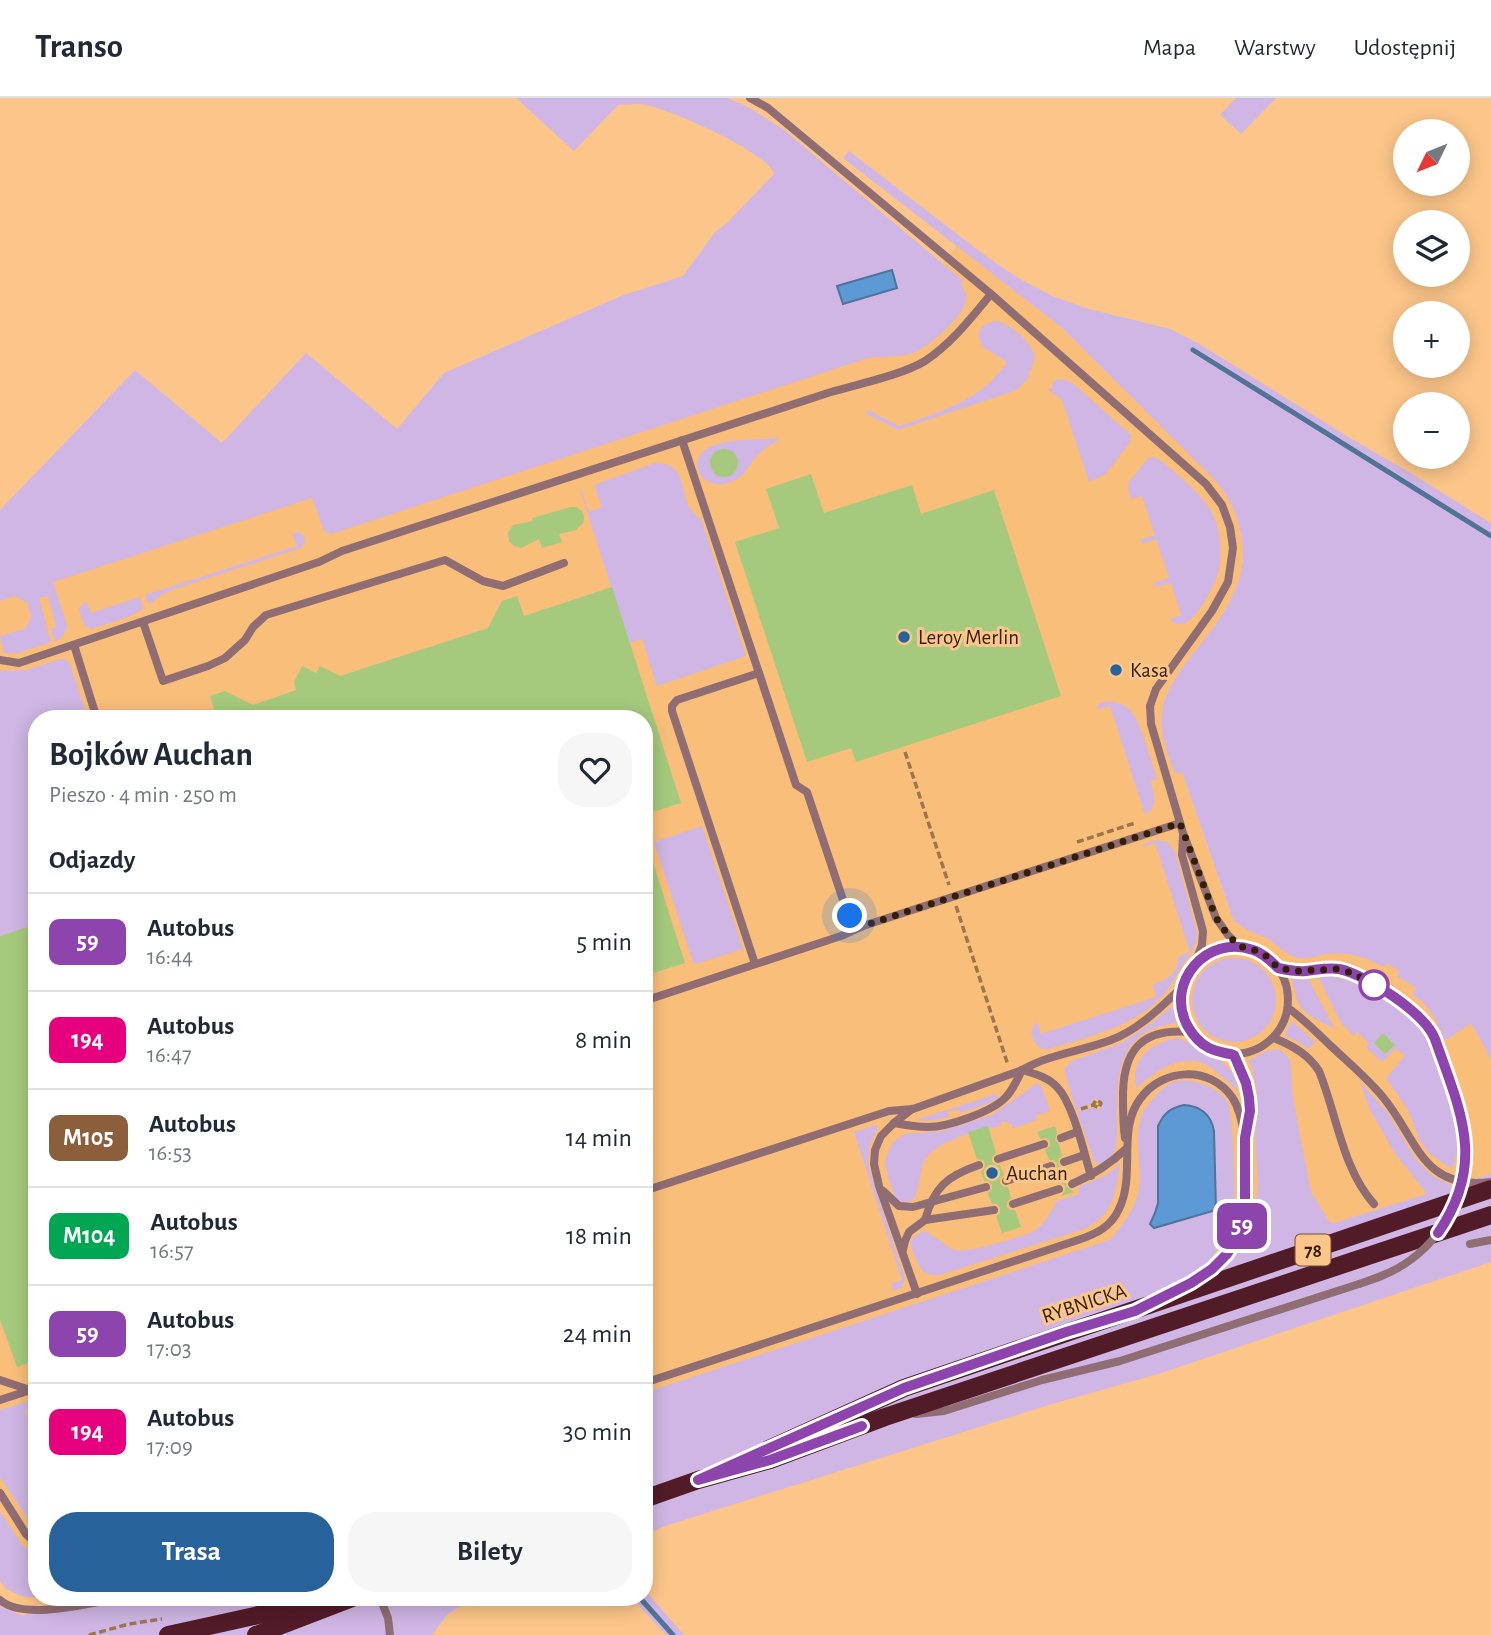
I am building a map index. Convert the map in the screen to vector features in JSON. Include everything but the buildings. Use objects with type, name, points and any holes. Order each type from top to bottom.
[{"type":"main road","name":"RYBNICKA","points":[[698,1480],[904,1388],[1491,1189]]},
{"type":"main road","name":"RYBNICKA","points":[[653,1496],[770,1460],[885,1417],[1491,1215]]},
{"type":"main road","points":[[168,1635],[300,1606]]},
{"type":"main road","points":[[256,1635],[331,1606]]},
{"type":"lane","points":[[750,98],[768,108],[991,294],[1206,484],[1217,498],[1227,516],[1233,548],[1228,582],[1212,611],[1161,681],[1151,699],[1149,715],[1180,823],[1216,918],[1239,946]]},
{"type":"lane","points":[[0,660],[19,663],[319,562],[342,551],[831,392],[907,370],[924,362],[944,347],[991,294]]},
{"type":"lane","points":[[682,440],[796,785],[807,792],[846,909],[850,916],[863,926]]},
{"type":"lane","points":[[143,622],[163,681],[208,667],[225,658],[266,615],[445,559],[483,581],[503,586],[564,563]]},
{"type":"lane","points":[[74,645],[94,710]]},
{"type":"lane","points":[[755,964],[672,711],[677,700],[759,673]]},
{"type":"lane","points":[[653,997],[1180,823]]},
{"type":"lane","points":[[1184,833],[1182,855],[1203,931],[1202,945],[1196,961],[1181,988],[1180,1003],[1184,1018],[1198,1041],[1219,1052],[1234,1055],[1246,1053],[1274,1038],[1283,1024],[1288,1008],[1288,994],[1278,968],[1268,957],[1239,946],[1209,952],[1196,961]]},
{"type":"lane","points":[[885,1417],[944,1411],[1042,1380],[1120,1361],[1359,1284],[1396,1270],[1420,1252],[1442,1227],[1459,1196],[1465,1172],[1465,1135],[1435,1039],[1426,1022],[1409,1007],[1353,973],[1329,968],[1307,971],[1278,968]]},
{"type":"lane","points":[[653,1188],[889,1111],[913,1109],[1035,1063],[1111,1040],[1152,1015],[1181,988]]},
{"type":"lane","points":[[1288,1008],[1376,1088],[1394,1110],[1419,1153],[1435,1169],[1462,1182],[1491,1182]]},
{"type":"lane","points":[[1127,1148],[1123,1126],[1122,1083],[1131,1055],[1139,1045],[1154,1035],[1174,1031],[1191,1032]]},
{"type":"lane","points":[[1274,1038],[1302,1052],[1320,1071],[1351,1167],[1361,1188],[1374,1204]]},
{"type":"lane","points":[[1135,1311],[1203,1275],[1227,1254],[1241,1231],[1245,1212],[1245,1138],[1250,1111],[1246,1083],[1234,1055]]},
{"type":"lane","points":[[894,1123],[919,1127],[938,1126],[985,1111],[998,1105],[1008,1095],[1022,1070]]},
{"type":"lane","points":[[1022,1070],[1039,1075],[1057,1086],[1067,1101],[1091,1176]]},
{"type":"lane","points":[[653,1380],[1101,1231],[1113,1219],[1122,1202],[1132,1116],[1140,1099],[1160,1080],[1179,1074],[1197,1074],[1213,1080],[1227,1091],[1239,1110],[1245,1138]]},
{"type":"lane","points":[[913,1109],[881,1136],[875,1150],[874,1164],[916,1294]]},
{"type":"lane","points":[[1061,1138],[1077,1132]]},
{"type":"lane","points":[[998,1159],[1044,1144]]},
{"type":"lane","points":[[1072,1184],[1091,1176],[1115,1160],[1127,1148]]},
{"type":"lane","points":[[1064,1162],[1084,1155]]},
{"type":"lane","points":[[925,1220],[930,1203],[944,1182],[979,1165]]},
{"type":"lane","points":[[1006,1181],[1051,1166]]},
{"type":"lane","points":[[879,1186],[899,1206],[913,1207],[986,1187]]},
{"type":"lane","points":[[1013,1205],[1059,1189]]},
{"type":"lane","points":[[903,1257],[906,1236],[925,1220],[994,1210]]},
{"type":"lane","points":[[1469,1244],[1491,1240]]},
{"type":"lane","points":[[0,1380],[28,1388]]},
{"type":"lane","points":[[0,1400],[28,1391]]},
{"type":"lane","points":[[0,1493],[28,1536]]},
{"type":"lane","points":[[0,1600],[5,1604],[37,1611],[69,1606]]},
{"type":"lane","points":[[383,1606],[390,1635]]},
{"type":"path","points":[[905,752],[1011,1074]]},
{"type":"shaded area","points":[[516,98],[728,98],[750,108],[784,130],[963,281],[961,285],[966,298],[964,307],[945,330],[913,353],[865,359],[331,534],[324,531],[312,498],[53,582],[67,625],[63,635],[55,642],[51,629],[56,627],[48,596],[39,598],[51,642],[18,653],[4,653],[0,636],[25,629],[31,617],[27,602],[14,596],[0,601],[0,510],[135,370],[222,443],[306,353],[397,429],[444,373],[621,296],[683,276],[715,232],[774,174],[755,154],[737,144],[675,114],[643,104],[618,105],[574,151]]},
{"type":"shaded area","points":[[1236,98],[1276,98],[1241,134],[1220,115]]},
{"type":"shaded area","points":[[849,151],[987,257],[1020,279],[1052,296],[1089,309],[1170,329],[1198,343],[1393,463],[1393,469],[1403,469],[1491,523],[1491,1059],[1471,1023],[1444,1039],[1432,1014],[1424,1003],[1412,994],[1416,988],[1397,976],[1399,971],[1387,963],[1384,967],[1341,953],[1309,958],[1294,957],[1233,919],[1182,772],[1175,774],[1161,720],[1172,684],[1219,619],[1235,590],[1243,557],[1238,521],[1231,504],[1209,474],[1061,327],[843,158]]},
{"type":"shaded area","points":[[957,246],[1061,327],[1221,486],[1231,502],[1240,526],[1243,546],[1238,585],[1223,615],[1171,685],[1162,710],[1162,731],[1175,774],[1182,772],[1230,912],[1271,940],[1382,947],[1471,1023],[1491,1059],[1491,1174],[653,1440],[653,710],[28,710],[28,1597],[5,1589],[0,1581],[0,585],[942,264]]},
{"type":"shaded area","points":[[997,321],[1020,334],[1035,356],[1028,374],[1030,376],[1017,390],[898,430],[865,413],[868,410],[899,426],[945,410],[986,386],[1007,362],[981,346],[979,339],[979,331],[985,325]]},
{"type":"shaded area","points":[[1057,379],[1066,380],[1076,386],[1131,435],[1130,442],[1106,474],[1089,482],[1062,400],[1048,389],[1051,389]]},
{"type":"shaded area","points":[[779,438],[759,453],[736,480],[721,484],[712,483],[700,474],[698,460],[708,448],[733,441]]},
{"type":"shaded area","points":[[1152,457],[1175,472],[1202,499],[1216,521],[1219,535],[1217,576],[1200,608],[1185,623],[1177,624],[1170,619],[1181,615],[1171,583],[1155,587],[1154,583],[1169,578],[1156,539],[1142,544],[1140,540],[1155,535],[1142,496],[1131,499],[1128,488],[1129,482],[1148,458]]},
{"type":"shaded area","points":[[655,463],[665,464],[677,471],[689,507],[701,519],[746,656],[657,686],[642,639],[629,643],[580,489],[589,512],[602,507],[594,485]]},
{"type":"shaded area","points":[[298,532],[305,539],[301,548],[174,589],[148,603],[145,595],[297,546],[293,535]]},
{"type":"shaded area","points":[[140,597],[143,609],[128,617],[91,629],[84,625],[79,609],[85,602],[91,613]]},
{"type":"shaded area","points":[[65,659],[70,664],[85,710],[28,710],[28,927],[0,936],[0,671],[26,670]]},
{"type":"shaded area","points":[[1104,702],[1121,704],[1132,712],[1142,733],[1157,779],[1150,781],[1154,800],[1145,815],[1110,706],[1097,708]]},
{"type":"shaded area","points":[[702,826],[743,949],[696,964],[693,962],[654,842]]},
{"type":"shaded area","points":[[1156,840],[1167,842],[1175,852],[1197,932],[1192,950],[1170,987],[1140,1014],[1096,1035],[1049,1049],[1039,1047],[1031,1032],[1035,1023],[1038,1024],[1041,1034],[1156,997],[1154,984],[1171,975],[1178,957],[1190,952],[1155,843],[1143,847],[1144,844]]},
{"type":"shaded area","points":[[1234,958],[1250,961],[1264,970],[1273,984],[1276,1000],[1273,1016],[1264,1030],[1250,1039],[1234,1042],[1218,1039],[1204,1030],[1195,1016],[1192,1000],[1195,984],[1204,970],[1218,961]]},
{"type":"shaded area","points":[[1328,975],[1353,982],[1405,1013],[1427,1036],[1454,1116],[1458,1149],[1452,1169],[1430,1154],[1420,1141],[1408,1110],[1386,1078],[1405,1056],[1396,1048],[1382,1062],[1366,1047],[1369,1043],[1357,1032],[1354,1036],[1341,1023],[1320,981],[1319,976]]},
{"type":"shaded area","points":[[1295,977],[1308,978],[1335,1029],[1304,1011],[1297,999],[1292,980]]},
{"type":"shaded area","points":[[1171,1007],[1176,1023],[1153,1029],[1138,1038],[1123,1060],[1118,1087],[1115,1148],[1105,1164],[1095,1163],[1077,1112],[1092,1107],[1099,1110],[1103,1103],[1095,1098],[1092,1104],[1076,1110],[1065,1068],[1072,1061],[1122,1043]]},
{"type":"shaded area","points":[[1293,1022],[1315,1042],[1309,1049],[1285,1036],[1290,1023]]},
{"type":"shaded area","points":[[1178,1038],[1217,1057],[1235,1075],[1237,1091],[1212,1068],[1193,1061],[1166,1066],[1136,1088],[1137,1068],[1145,1054],[1159,1044]]},
{"type":"shaded area","points":[[1279,1049],[1290,1059],[1293,1099],[1311,1192],[1331,1224],[1427,1194],[1394,1152],[1369,1108],[1360,1082],[1388,1113],[1415,1158],[1432,1176],[1453,1186],[1491,1174],[1491,1262],[1158,1374],[1052,1404],[653,1532],[653,1390],[1110,1240],[1128,1216],[1139,1189],[1138,1132],[1144,1110],[1160,1091],[1171,1083],[1186,1080],[1202,1084],[1218,1092],[1228,1103],[1234,1158],[1234,1216],[1227,1234],[1208,1263],[1240,1253],[1255,1227],[1258,1182],[1255,1138],[1258,1097],[1252,1067],[1248,1061],[1267,1051]]},
{"type":"shaded area","points":[[1036,1084],[1041,1085],[1050,1111],[1036,1115],[1037,1120],[1014,1128],[1012,1124],[1002,1121],[1001,1126],[970,1133],[936,1148],[924,1162],[914,1199],[905,1203],[894,1195],[885,1166],[893,1142],[905,1134],[942,1131],[992,1115]]},
{"type":"shaded area","points":[[996,1094],[998,1098],[987,1104],[960,1113],[958,1109],[947,1112],[949,1117],[918,1121],[919,1119]]},
{"type":"shaded area","points":[[876,1125],[878,1127],[869,1146],[868,1165],[905,1279],[902,1287],[895,1291],[891,1284],[902,1280],[854,1132]]},
{"type":"shaded area","points":[[1120,1164],[1111,1203],[1101,1217],[1084,1229],[940,1275],[927,1273],[917,1262],[910,1243],[923,1231],[955,1250],[982,1247],[1019,1237],[1041,1225],[1057,1201],[1079,1194],[1078,1187],[1105,1176]]},
{"type":"shaded area","points":[[28,1401],[28,1410],[25,1411],[28,1420],[28,1519],[0,1477],[0,1410]]},
{"type":"shaded area","points":[[0,1511],[22,1545],[28,1549],[28,1597],[16,1594],[0,1581]]},
{"type":"shaded area","points":[[653,1600],[684,1635],[666,1635],[639,1606],[653,1606]]},
{"type":"shaded area","points":[[0,1606],[22,1615],[86,1606],[460,1606],[448,1614],[432,1635],[0,1635]]},
{"type":"water","points":[[892,270],[897,288],[843,304],[837,286]]},
{"type":"water","points":[[1184,1105],[1200,1109],[1213,1125],[1216,1210],[1154,1228],[1150,1224],[1158,1203],[1158,1126],[1168,1112]]},
{"type":"waterway","points":[[1193,350],[1491,536]]},
{"type":"waterway","points":[[647,1606],[673,1635]]},
{"type":"bus line","name":"59","points":[[862,1426],[770,1460],[698,1480],[904,1388],[1135,1311],[1191,1283],[1212,1269],[1232,1247],[1241,1231],[1245,1212],[1245,1138],[1250,1111],[1248,1091],[1234,1055],[1219,1052],[1198,1041],[1184,1018],[1180,1003],[1181,988],[1187,974],[1196,961],[1209,952],[1239,946],[1268,957],[1278,968],[1298,971],[1329,968],[1345,970],[1381,989],[1426,1022],[1435,1039],[1460,1112],[1466,1145],[1465,1172],[1459,1196],[1438,1233]]},
{"type":"place","name":"Leroy Merlin","points":[[904,637]]},
{"type":"place","name":"Kasa","points":[[1116,670]]},
{"type":"place","name":"Auchan","points":[[992,1173]]},
{"type":"route","points":[[850,916],[863,926],[1180,823],[1216,918],[1239,946],[1268,957],[1278,968],[1298,971],[1329,968],[1345,970],[1381,989],[1374,985]]}]
